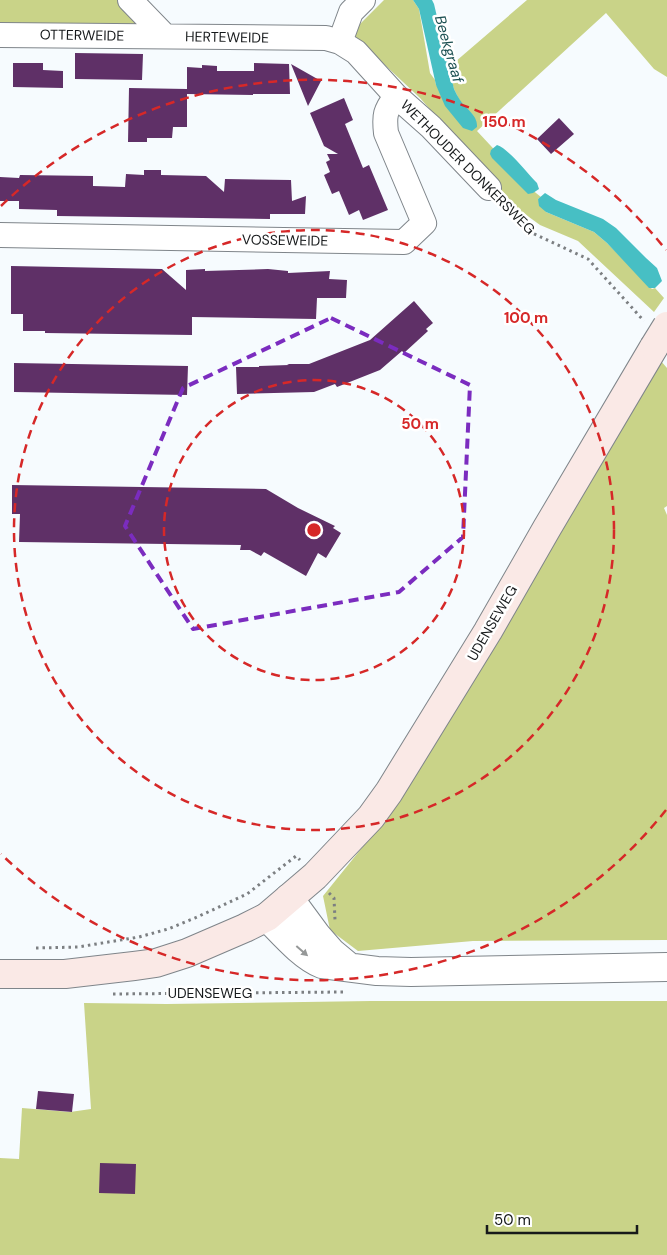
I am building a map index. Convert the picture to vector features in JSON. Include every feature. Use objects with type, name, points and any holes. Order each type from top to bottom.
[{"type":"main road","name":"UDENSEWEG","points":[[0,974],[65,974],[156,963],[245,928],[267,917],[316,876],[371,817],[389,792],[488,631],[659,331]]},
{"type":"street","name":"HERTEWEIDE","points":[[130,0],[164,36],[326,38],[340,42]]},
{"type":"street","points":[[340,42],[351,12],[363,0]]},
{"type":"street","name":"OTTERWEIDE","points":[[0,34],[164,36]]},
{"type":"street","name":"WETHOUDER DONKERSWEG","points":[[340,42],[356,52],[396,96],[431,127],[489,188]]},
{"type":"street","name":"VOSSEWEIDE","points":[[0,235],[404,242],[424,223],[386,134],[384,117],[389,105],[396,96]]},
{"type":"street","points":[[290,898],[351,980]]},
{"type":"street","points":[[267,917],[314,961],[351,980],[377,971],[667,967]]},
{"type":"path","name":"WETHOUDER DONKERSWEG","points":[[489,188],[530,232],[588,259],[659,331]]},
{"type":"path","name":"UDENSEWEG","points":[[108,994],[351,980]]},
{"type":"highlighted area","points":[[331,318],[470,385],[463,537],[399,592],[193,629],[125,526],[183,388]]},
{"type":"green space","points":[[0,0],[120,0],[145,26],[0,27]]},
{"type":"green space","points":[[384,0],[413,0],[419,9],[430,73],[436,85],[474,116],[460,101],[454,89],[448,68],[527,0],[667,0],[667,77],[654,69],[606,13],[477,131],[531,189],[541,197],[538,199],[546,212],[594,232],[652,289],[655,288],[664,298],[654,312],[578,241],[540,225],[518,209],[420,98],[351,33]]},
{"type":"green space","points":[[660,360],[667,368],[667,506],[664,508],[667,515],[667,940],[473,941],[358,951],[330,930],[323,896],[390,813],[429,754]]},
{"type":"green space","points":[[371,1001],[667,1001],[667,1255],[0,1255],[0,1158],[19,1159],[22,1108],[70,1112],[91,1109],[84,1003],[167,1004]]},
{"type":"water","points":[[413,0],[432,0],[434,4],[454,89],[460,100],[476,119],[477,127],[472,131],[463,128],[445,106],[436,85],[419,9]]},
{"type":"water","points":[[497,145],[507,151],[518,162],[537,183],[539,189],[528,194],[492,158],[491,150]]},
{"type":"water","points":[[545,193],[556,200],[603,219],[616,228],[657,268],[662,281],[655,288],[649,288],[607,243],[594,232],[546,212],[539,206],[538,199]]},
{"type":"building","points":[[75,53],[143,54],[142,80],[75,79]]},
{"type":"building","points":[[13,63],[43,63],[43,70],[63,71],[63,88],[13,87]]},
{"type":"building","points":[[254,63],[289,64],[290,94],[187,94],[187,127],[173,127],[172,138],[147,138],[147,142],[128,142],[129,88],[187,89],[187,67],[202,68],[202,65],[217,66],[217,71],[254,71]]},
{"type":"building","points":[[291,64],[321,81],[308,106]]},
{"type":"building","points":[[344,98],[353,120],[345,124],[363,168],[369,165],[388,210],[363,220],[359,210],[349,215],[339,191],[332,194],[324,175],[330,172],[326,162],[330,160],[327,154],[338,154],[324,146],[310,113]]},
{"type":"building","points":[[559,118],[574,134],[551,154],[537,139]]},
{"type":"building","points":[[144,170],[161,170],[161,175],[206,176],[224,192],[225,179],[291,180],[292,201],[306,196],[305,214],[270,214],[270,219],[57,216],[57,210],[19,209],[19,201],[0,201],[0,177],[19,178],[20,175],[93,176],[93,186],[125,187],[126,174],[144,175]]},
{"type":"building","points":[[11,266],[162,269],[186,290],[186,270],[268,269],[288,271],[288,273],[330,271],[329,279],[347,280],[346,298],[317,298],[316,319],[192,317],[192,335],[23,331],[23,314],[11,314]]},
{"type":"building","points":[[414,301],[433,323],[426,329],[428,331],[404,353],[402,351],[380,370],[337,387],[335,384],[314,392],[237,394],[236,367],[309,364],[370,340]]},
{"type":"building","points":[[14,363],[188,366],[187,395],[14,392]]},
{"type":"building","points":[[12,485],[266,489],[298,508],[335,526],[333,528],[341,533],[326,558],[318,553],[306,576],[264,552],[261,556],[250,550],[240,550],[241,545],[19,542],[20,514],[12,514]]},
{"type":"building","points":[[38,1091],[74,1094],[72,1112],[36,1109]]},
{"type":"building","points":[[100,1163],[136,1164],[135,1194],[99,1193]]},
{"type":"water label","name":"Beekgraaf","points":[[449,49]]}]
